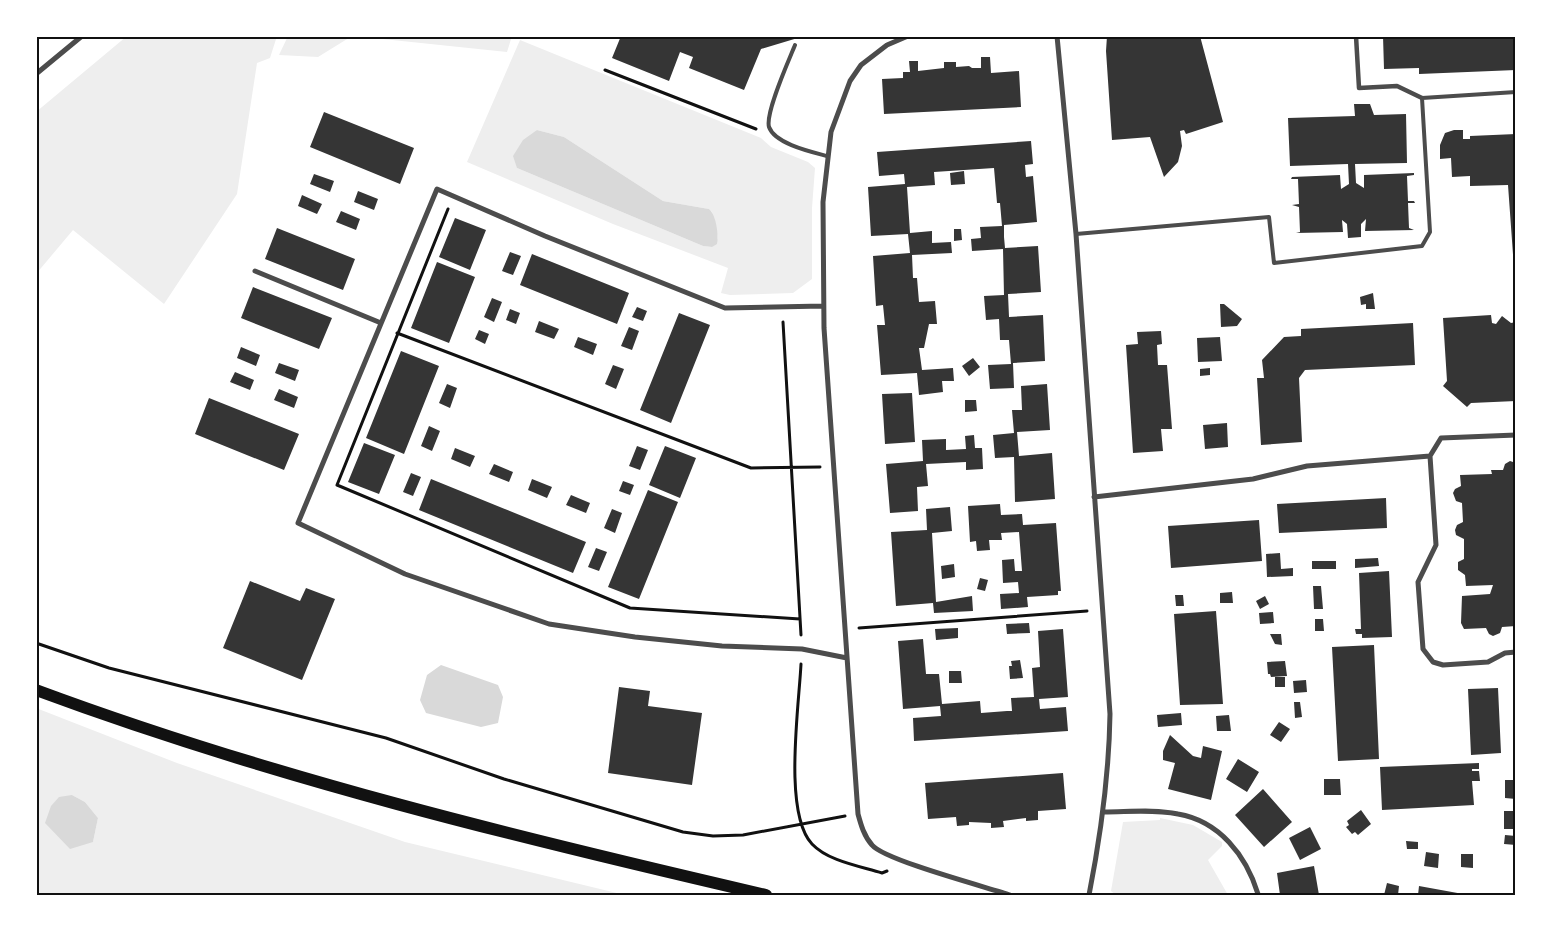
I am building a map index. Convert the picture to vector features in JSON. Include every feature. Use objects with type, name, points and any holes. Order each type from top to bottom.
[{"type":"main road","points":[[36,690],[262,767],[618,861],[766,895]]},
{"type":"street","points":[[36,74],[82,36]]},
{"type":"street","points":[[908,36],[887,45],[861,64],[850,81],[831,132],[823,202],[823,306],[858,814],[863,832],[873,847],[909,862],[1010,895]]},
{"type":"street","points":[[1057,36],[1076,234],[1100,610],[1110,714],[1109,764],[1104,812],[1088,895]]},
{"type":"street","points":[[1356,36],[1359,88],[1397,86],[1422,98]]},
{"type":"street","points":[[823,306],[725,308],[437,189],[298,523],[405,574],[550,624],[636,637],[722,646],[802,649],[847,658]]},
{"type":"street","points":[[256,271],[381,325]]},
{"type":"street","points":[[1516,435],[1441,438],[1430,456],[1436,545],[1418,582],[1423,649],[1433,662],[1444,665],[1488,662],[1505,652],[1516,652]]},
{"type":"street","points":[[1094,497],[1253,479],[1307,466],[1430,456]]},
{"type":"street","points":[[1104,812],[1178,814],[1208,825],[1223,835],[1239,853],[1250,871],[1258,894]]},
{"type":"lane","points":[[795,45],[769,118],[769,127],[778,137],[790,144],[827,156]]},
{"type":"lane","points":[[1076,234],[1269,217],[1274,263],[1422,246],[1430,232],[1422,98],[1516,92]]},
{"type":"path","points":[[606,70],[778,137]]},
{"type":"path","points":[[451,195],[446,215],[337,484],[630,608],[800,618]]},
{"type":"path","points":[[782,306],[802,649],[795,765],[800,824],[812,844],[827,855],[882,873],[909,862]]},
{"type":"path","points":[[381,325],[398,334],[751,468],[790,466],[835,467]]},
{"type":"path","points":[[845,629],[1100,610]]},
{"type":"path","points":[[36,643],[109,668],[386,738],[504,779],[684,832],[713,836],[743,835],[858,814]]},
{"type":"shaded area","points":[[127,36],[277,36],[270,58],[257,63],[237,194],[164,304],[73,230],[36,274],[36,112]]},
{"type":"shaded area","points":[[288,36],[352,36],[318,57],[279,55]]},
{"type":"shaded area","points":[[354,36],[512,36],[507,52]]},
{"type":"shaded area","points":[[520,40],[761,138],[771,147],[808,162],[815,168],[812,208],[812,279],[793,293],[730,295],[721,293],[728,268],[613,224],[467,162]],"holes":[[[537,130],[564,137],[663,201],[709,209],[712,212],[718,238],[712,247],[703,246],[517,168]]]},
{"type":"shaded area","points":[[537,130],[564,137],[663,201],[709,209],[716,225],[717,244],[712,247],[703,246],[517,168],[513,156],[523,140]]},
{"type":"shaded area","points":[[441,665],[498,685],[503,697],[498,723],[481,727],[426,713],[420,700],[427,675]]},
{"type":"shaded area","points":[[36,708],[177,763],[405,842],[625,895],[36,895]],"holes":[[[72,795],[85,802],[98,818],[93,842]]]},
{"type":"shaded area","points":[[72,795],[85,802],[98,818],[93,842],[70,849],[45,823],[51,806],[59,797]]},
{"type":"shaded area","points":[[1160,818],[1193,825],[1222,842],[1222,846],[1208,860],[1228,895],[1116,895],[1111,891],[1123,822],[1160,820]]},
{"type":"building","points":[[621,36],[801,37],[761,49],[744,90],[689,68],[693,57],[680,52],[669,81],[612,58]]},
{"type":"building","points":[[1107,36],[1200,36],[1223,122],[1186,134],[1184,130],[1180,131],[1182,146],[1178,162],[1164,177],[1150,137],[1112,140],[1106,51]]},
{"type":"building","points":[[1383,36],[1516,36],[1516,70],[1419,74],[1419,68],[1384,69]]},
{"type":"building","points":[[981,57],[990,57],[991,73],[1019,71],[1021,107],[884,114],[882,79],[903,78],[903,72],[910,72],[909,61],[918,61],[918,71],[944,68],[944,62],[956,62],[956,67],[969,66],[981,68]]},
{"type":"building","points":[[1354,104],[1370,104],[1374,115],[1406,114],[1407,163],[1355,164],[1356,183],[1364,188],[1364,175],[1414,173],[1414,175],[1407,176],[1408,201],[1414,201],[1415,203],[1408,203],[1409,228],[1414,230],[1365,231],[1366,219],[1361,224],[1361,237],[1348,238],[1347,224],[1342,220],[1343,232],[1296,233],[1300,232],[1299,207],[1292,205],[1299,204],[1298,179],[1291,179],[1292,177],[1340,175],[1341,189],[1349,184],[1348,164],[1290,166],[1288,118],[1355,116]]},
{"type":"building","points":[[324,112],[414,148],[400,184],[310,147]]},
{"type":"building","points":[[1463,130],[1463,139],[1470,139],[1470,136],[1516,134],[1516,296],[1508,185],[1470,186],[1470,176],[1452,177],[1451,158],[1440,159],[1440,145],[1445,133]]},
{"type":"building","points":[[1031,141],[1033,164],[1025,165],[1026,177],[1033,176],[1037,222],[1004,225],[1004,237],[1005,248],[1038,246],[1041,292],[1008,294],[1009,317],[1043,315],[1045,361],[1013,363],[1014,388],[990,389],[988,365],[1011,364],[1009,340],[1000,340],[999,319],[986,320],[984,296],[1004,295],[1003,249],[972,251],[971,239],[981,238],[980,227],[1002,226],[1000,203],[997,203],[994,168],[934,172],[935,185],[907,187],[910,233],[932,231],[932,243],[951,242],[952,253],[912,255],[913,278],[917,278],[919,302],[935,301],[937,324],[929,324],[924,348],[919,348],[922,370],[953,368],[954,381],[942,381],[943,392],[919,395],[917,373],[881,375],[877,325],[885,325],[883,305],[876,306],[873,256],[910,253],[908,234],[871,236],[868,187],[905,184],[904,174],[879,176],[877,152]]},
{"type":"building","points":[[964,171],[965,184],[951,185],[950,173]]},
{"type":"building","points":[[314,174],[334,181],[330,192],[310,184]]},
{"type":"building","points":[[358,191],[378,199],[374,210],[354,202]]},
{"type":"building","points":[[302,195],[322,204],[317,214],[298,206]]},
{"type":"building","points":[[341,211],[360,219],[356,230],[336,222]]},
{"type":"building","points":[[455,218],[486,230],[470,270],[439,257]]},
{"type":"building","points":[[277,228],[355,259],[343,290],[265,259]]},
{"type":"building","points":[[954,229],[961,229],[962,240],[954,241]]},
{"type":"building","points":[[510,252],[521,256],[513,275],[502,271]]},
{"type":"building","points":[[532,254],[629,293],[617,324],[520,285]]},
{"type":"building","points":[[437,262],[475,277],[449,343],[411,328]]},
{"type":"building","points":[[253,287],[332,318],[319,349],[241,318]]},
{"type":"building","points":[[1373,293],[1375,309],[1366,309],[1366,304],[1361,305],[1360,297]]},
{"type":"building","points":[[492,298],[502,302],[494,322],[484,317]]},
{"type":"building","points":[[1220,304],[1224,304],[1242,319],[1237,326],[1221,327]]},
{"type":"building","points":[[637,307],[647,311],[643,321],[632,317]]},
{"type":"building","points":[[510,309],[520,313],[516,324],[506,320]]},
{"type":"building","points":[[679,313],[710,325],[671,423],[640,410]]},
{"type":"building","points":[[1491,315],[1492,323],[1496,324],[1502,316],[1511,323],[1516,322],[1516,401],[1471,403],[1467,407],[1443,386],[1447,381],[1443,318]]},
{"type":"building","points":[[539,321],[559,329],[554,339],[535,332]]},
{"type":"building","points":[[1413,323],[1415,365],[1305,370],[1299,378],[1302,442],[1261,445],[1257,378],[1264,378],[1262,360],[1284,337],[1301,336],[1301,329]]},
{"type":"building","points":[[629,327],[639,331],[632,350],[621,346]]},
{"type":"building","points":[[479,330],[489,334],[485,344],[475,339]]},
{"type":"building","points":[[1161,331],[1162,344],[1157,345],[1158,365],[1167,365],[1172,429],[1161,429],[1163,451],[1133,453],[1126,345],[1138,344],[1137,332]]},
{"type":"building","points":[[578,337],[597,344],[593,355],[574,347]]},
{"type":"building","points":[[1220,337],[1222,361],[1198,362],[1197,338]]},
{"type":"building","points":[[241,347],[260,355],[256,366],[237,358]]},
{"type":"building","points":[[401,351],[439,366],[404,454],[366,438]]},
{"type":"building","points":[[973,358],[980,367],[969,376],[962,366]]},
{"type":"building","points":[[279,363],[299,370],[295,381],[275,373]]},
{"type":"building","points":[[613,365],[624,369],[616,389],[605,384]]},
{"type":"building","points":[[1210,368],[1210,375],[1200,376],[1200,369]]},
{"type":"building","points":[[235,372],[254,380],[250,390],[230,382]]},
{"type":"building","points":[[447,384],[457,388],[450,408],[439,403]]},
{"type":"building","points":[[1047,384],[1050,430],[1017,432],[1019,456],[1052,453],[1055,499],[1015,502],[1014,457],[995,458],[993,435],[1014,433],[1012,410],[1022,410],[1021,386]]},
{"type":"building","points":[[279,389],[298,397],[294,408],[274,400]]},
{"type":"building","points":[[912,393],[915,442],[885,444],[882,394]]},
{"type":"building","points":[[209,398],[299,434],[284,470],[195,434]]},
{"type":"building","points":[[965,400],[976,400],[977,411],[965,412]]},
{"type":"building","points":[[1227,423],[1228,447],[1205,449],[1203,425]]},
{"type":"building","points":[[429,426],[440,431],[432,451],[421,446]]},
{"type":"building","points":[[974,435],[975,448],[982,448],[983,469],[966,470],[966,462],[926,464],[928,486],[917,487],[918,511],[890,513],[886,464],[923,461],[922,440],[946,439],[946,450],[966,449],[965,436]]},
{"type":"building","points":[[364,443],[395,455],[379,494],[348,482]]},
{"type":"building","points":[[637,446],[648,450],[640,470],[629,466]]},
{"type":"building","points":[[665,446],[696,458],[680,498],[649,485]]},
{"type":"building","points":[[455,448],[475,456],[470,467],[451,459]]},
{"type":"building","points":[[1510,461],[1516,463],[1516,626],[1502,627],[1500,633],[1493,636],[1489,634],[1486,628],[1464,629],[1461,623],[1462,596],[1490,594],[1493,585],[1466,586],[1465,575],[1458,570],[1458,562],[1464,559],[1464,539],[1456,535],[1455,530],[1457,525],[1463,522],[1462,503],[1456,501],[1453,493],[1455,489],[1461,486],[1460,475],[1492,474],[1491,470],[1503,470],[1505,464]]},
{"type":"building","points":[[494,464],[513,472],[509,482],[489,474]]},
{"type":"building","points":[[411,473],[421,477],[413,496],[403,492]]},
{"type":"building","points":[[431,479],[586,542],[573,573],[419,510]]},
{"type":"building","points":[[532,479],[552,487],[547,498],[528,490]]},
{"type":"building","points":[[623,481],[634,485],[630,495],[619,491]]},
{"type":"building","points":[[648,490],[678,502],[639,599],[608,587]]},
{"type":"building","points":[[571,495],[590,503],[586,513],[566,505]]},
{"type":"building","points":[[1386,498],[1387,528],[1279,533],[1277,504]]},
{"type":"building","points":[[1000,504],[1001,515],[1022,514],[1023,525],[1056,523],[1061,591],[1058,591],[1058,595],[1027,597],[1028,607],[1001,609],[1000,594],[1019,593],[1018,582],[1003,583],[1002,560],[1014,559],[1015,571],[1022,571],[1019,532],[1001,533],[1002,540],[989,540],[990,550],[977,551],[976,541],[970,542],[968,506]]},
{"type":"building","points":[[950,507],[952,531],[932,533],[936,602],[972,596],[973,611],[934,613],[933,603],[896,606],[891,532],[927,530],[926,509]]},
{"type":"building","points":[[612,509],[622,513],[615,533],[604,528]]},
{"type":"building","points":[[1259,520],[1262,561],[1171,568],[1168,526]]},
{"type":"building","points":[[596,548],[607,552],[599,571],[588,567]]},
{"type":"building","points":[[1280,553],[1281,569],[1293,568],[1293,576],[1267,577],[1266,554]]},
{"type":"building","points":[[1378,558],[1379,566],[1355,568],[1355,559]]},
{"type":"building","points":[[1312,561],[1336,561],[1336,569],[1312,569]]},
{"type":"building","points":[[954,564],[955,577],[942,579],[941,566]]},
{"type":"building","points":[[1389,571],[1392,637],[1362,638],[1362,634],[1356,634],[1355,629],[1361,629],[1359,573]]},
{"type":"building","points":[[980,578],[988,580],[985,591],[977,589]]},
{"type":"building","points":[[250,581],[300,601],[306,588],[335,599],[302,680],[223,648]]},
{"type":"building","points":[[1313,586],[1321,586],[1323,609],[1314,609]]},
{"type":"building","points":[[1232,592],[1233,603],[1220,603],[1220,593]]},
{"type":"building","points":[[1175,595],[1183,595],[1184,606],[1176,606]]},
{"type":"building","points":[[1265,596],[1269,604],[1260,609],[1256,601]]},
{"type":"building","points":[[1216,611],[1223,704],[1180,705],[1174,614]]},
{"type":"building","points":[[1273,612],[1274,623],[1260,624],[1259,613]]},
{"type":"building","points":[[1315,619],[1323,619],[1324,631],[1315,631]]},
{"type":"building","points":[[1029,623],[1030,633],[1007,634],[1006,624]]},
{"type":"building","points":[[958,628],[958,638],[936,640],[935,629]]},
{"type":"building","points":[[1063,629],[1068,697],[1039,699],[1040,709],[1066,707],[1068,731],[914,741],[913,718],[941,716],[940,706],[903,709],[898,641],[923,639],[926,674],[939,674],[942,704],[980,701],[981,713],[1012,711],[1011,698],[1034,697],[1032,668],[1040,667],[1038,631]]},
{"type":"building","points":[[1270,634],[1281,634],[1282,645],[1275,644]]},
{"type":"building","points":[[1374,645],[1379,759],[1338,761],[1332,647]]},
{"type":"building","points":[[1020,660],[1023,678],[1010,679],[1009,666],[1012,666],[1011,661]]},
{"type":"building","points":[[1285,661],[1287,676],[1271,677],[1268,674],[1267,662]]},
{"type":"building","points":[[949,671],[961,671],[962,683],[949,683]]},
{"type":"building","points":[[1275,677],[1285,677],[1285,687],[1275,687]]},
{"type":"building","points":[[1306,680],[1307,692],[1294,693],[1293,681]]},
{"type":"building","points":[[619,687],[650,691],[648,706],[702,713],[692,785],[608,773]]},
{"type":"building","points":[[1498,688],[1501,753],[1471,755],[1468,689]]},
{"type":"building","points":[[1294,702],[1300,702],[1302,717],[1295,718]]},
{"type":"building","points":[[1181,713],[1182,725],[1158,727],[1157,715]]},
{"type":"building","points":[[1229,715],[1231,731],[1217,731],[1216,716]]},
{"type":"building","points":[[1279,722],[1290,729],[1281,742],[1270,735]]},
{"type":"building","points":[[1170,735],[1193,756],[1201,758],[1203,746],[1222,751],[1211,800],[1168,789],[1175,763],[1163,760],[1163,751]]},
{"type":"building","points":[[1238,759],[1259,772],[1247,792],[1226,779]]},
{"type":"building","points":[[1479,763],[1479,769],[1472,769],[1472,771],[1479,771],[1480,781],[1472,781],[1474,805],[1382,810],[1380,767]]},
{"type":"building","points":[[1063,773],[1066,809],[1038,811],[1038,820],[1026,821],[1026,818],[1003,821],[1004,827],[991,828],[991,823],[969,822],[969,825],[957,826],[956,817],[928,819],[925,783]]},
{"type":"building","points":[[1324,779],[1340,779],[1341,795],[1324,795]]},
{"type":"building","points":[[1505,780],[1516,780],[1516,799],[1505,798]]},
{"type":"building","points":[[1263,789],[1292,822],[1264,847],[1235,815]]},
{"type":"building","points":[[1361,810],[1371,824],[1358,835],[1355,832],[1352,834],[1346,827],[1349,825],[1347,821]]},
{"type":"building","points":[[1504,811],[1516,811],[1516,829],[1504,829]]},
{"type":"building","points":[[1310,827],[1321,849],[1300,860],[1289,838]]},
{"type":"building","points":[[1505,835],[1516,836],[1516,845],[1504,844]]},
{"type":"building","points":[[1406,841],[1418,842],[1418,849],[1407,849]]},
{"type":"building","points":[[1426,852],[1439,854],[1438,868],[1424,866]]},
{"type":"building","points":[[1461,854],[1473,854],[1473,868],[1461,867]]},
{"type":"building","points":[[1314,866],[1319,895],[1280,895],[1277,873]]},
{"type":"building","points":[[1387,883],[1399,886],[1398,895],[1384,895]]},
{"type":"building","points":[[1419,886],[1463,894],[1418,895]]}]
